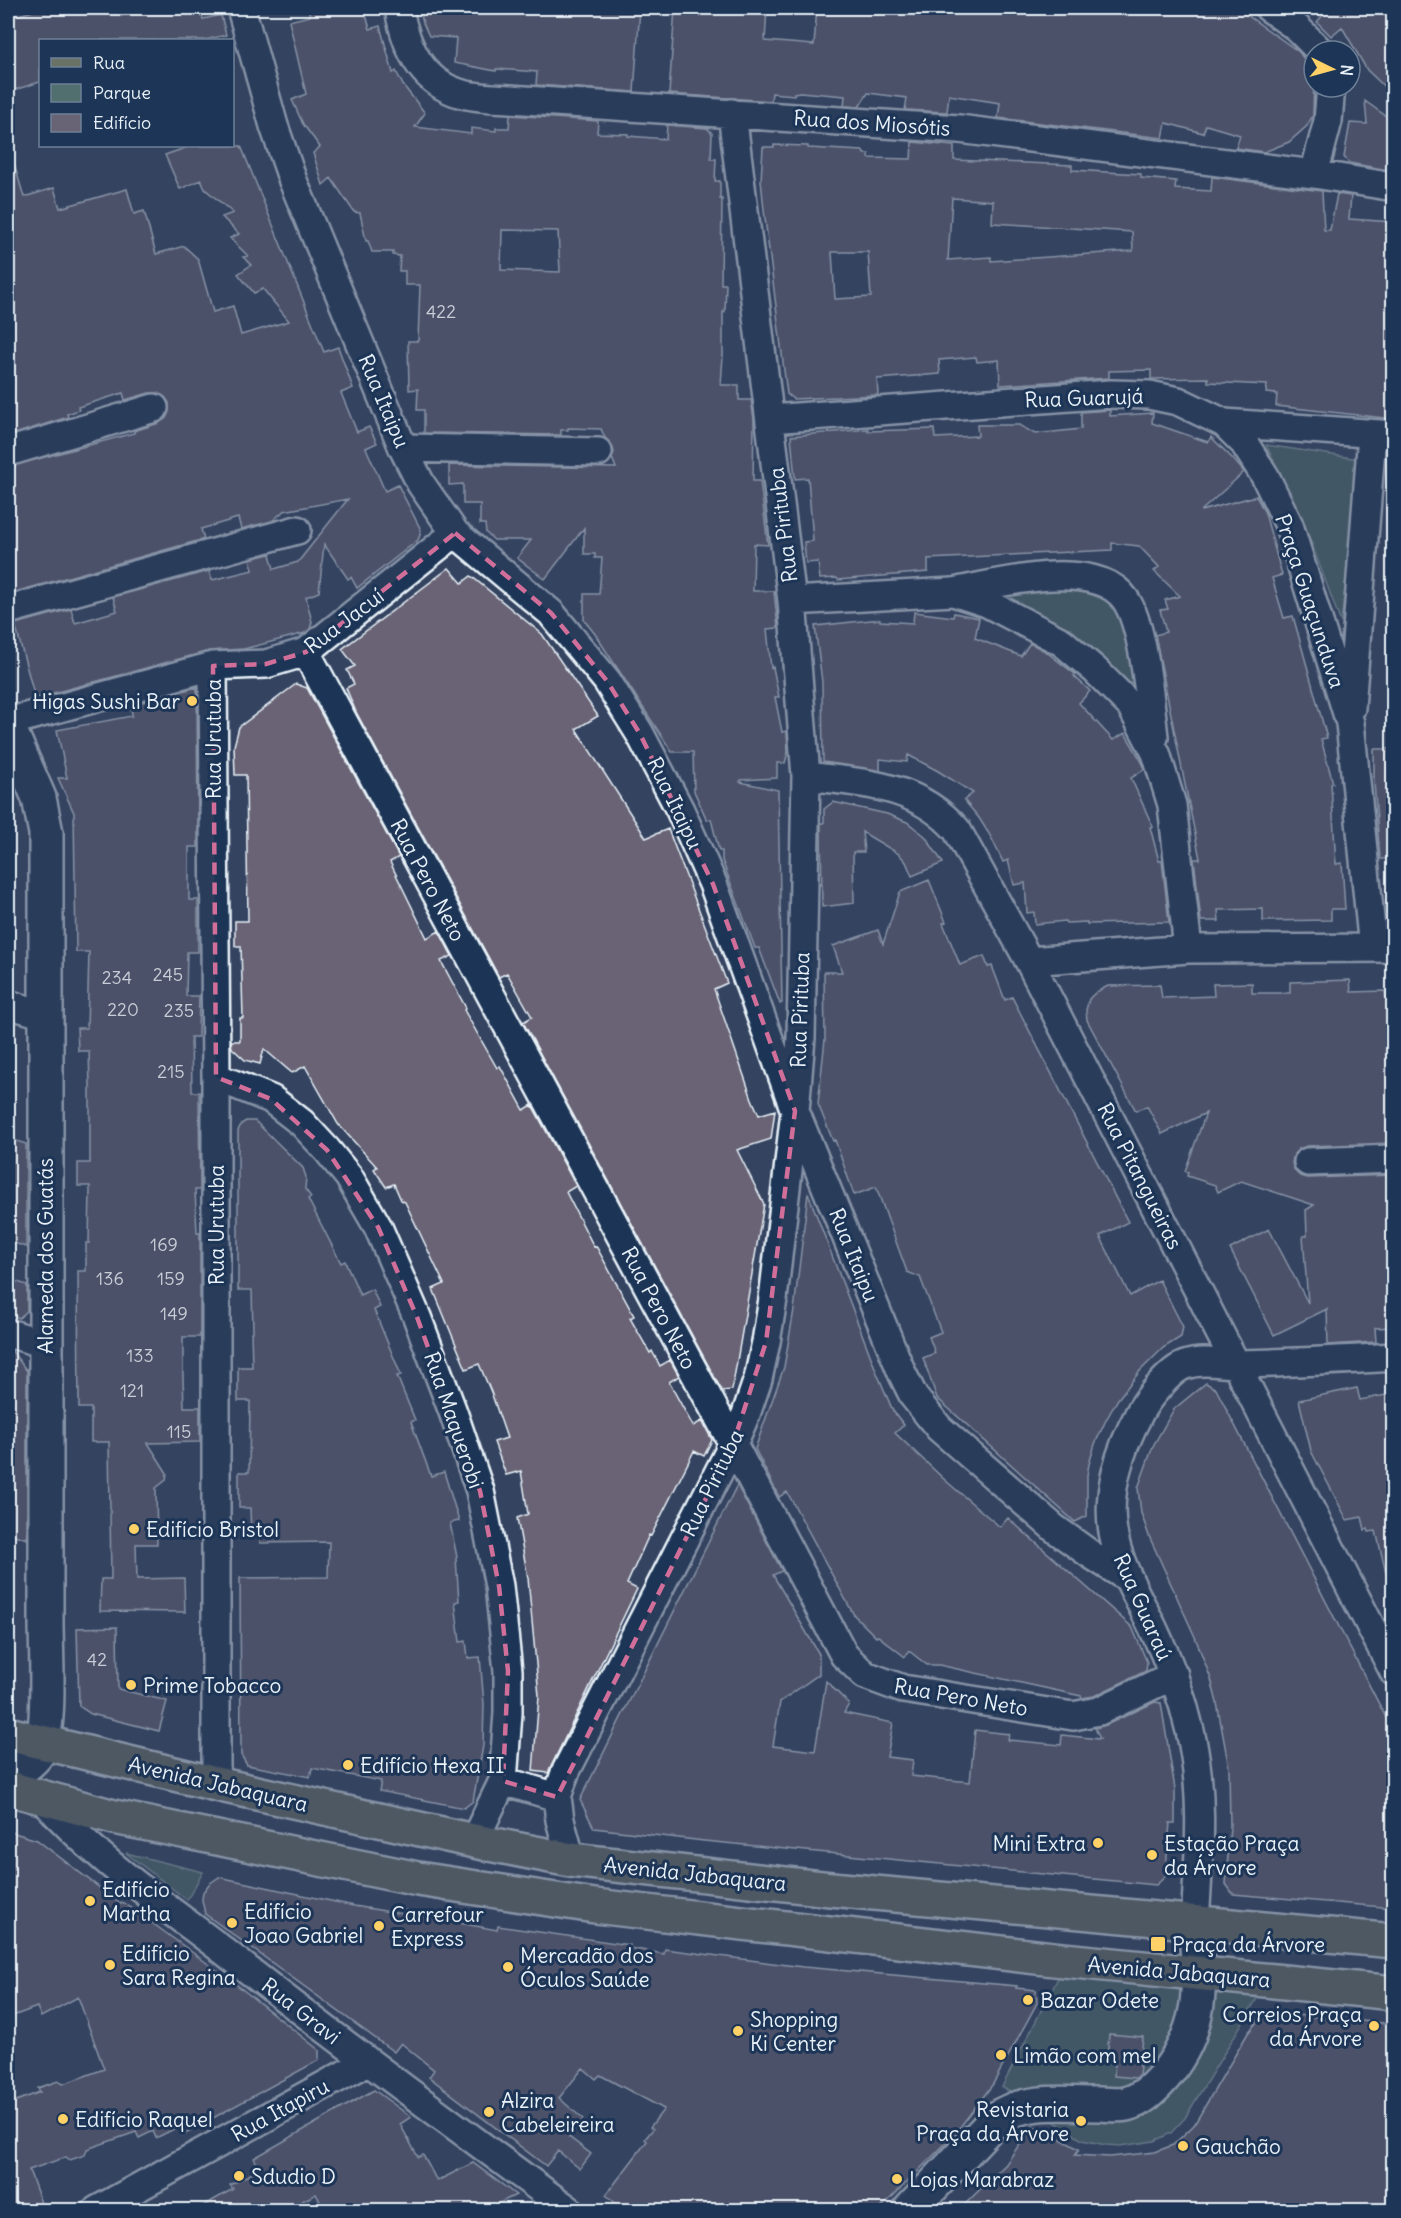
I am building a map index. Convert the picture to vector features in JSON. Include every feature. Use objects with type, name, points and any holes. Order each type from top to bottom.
[{"type":"main road","name":"Avenida Jabaquara","points":[[8,1734],[216,1784],[571,1860],[831,1889],[1394,1941]]},
{"type":"main road","name":"Avenida Jabaquara","points":[[8,1788],[114,1817],[418,1879],[595,1906],[1054,1959],[1394,1993]]},
{"type":"street","name":"Rua Itaipu","points":[[241,8],[274,126],[293,181],[403,448],[421,484],[455,533],[551,612],[607,681],[640,734],[680,810],[713,884],[795,1111],[902,1373],[925,1412],[939,1428],[1054,1528],[1129,1579]]},
{"type":"street","name":"Rua dos Miosótis","points":[[399,8],[408,46],[419,65],[432,80],[461,94],[959,129],[1314,174],[1394,187]]},
{"type":"street","points":[[1269,8],[1296,27],[1308,39]]},
{"type":"street","points":[[1314,174],[1328,121],[1330,99]]},
{"type":"street","name":"Rua Pirituba","points":[[556,1797],[565,1773],[733,1444],[752,1396],[766,1342],[773,1299],[795,1111],[801,1038],[806,776],[792,601],[732,113]]},
{"type":"street","name":"Rua Guarujá","points":[[770,419],[1111,394],[1149,395],[1178,401],[1224,423],[1383,434]]},
{"type":"street","points":[[8,452],[154,408]]},
{"type":"street","name":"Praça Guaçunduva","points":[[1224,423],[1244,443],[1289,525],[1350,723],[1383,948]]},
{"type":"street","name":"Praça Guaçunduva","points":[[1350,723],[1383,434]]},
{"type":"street","points":[[403,448],[598,452]]},
{"type":"street","points":[[8,610],[297,530]]},
{"type":"street","name":"Rua Jacuí","points":[[8,724],[213,666],[266,664],[306,652],[455,533]]},
{"type":"street","points":[[792,601],[953,592],[1027,579],[1072,576],[1107,582],[1125,599],[1136,626],[1145,667],[1156,753],[1172,805],[1188,949]]},
{"type":"street","points":[[953,592],[987,603],[1062,642],[1095,670],[1131,706],[1156,753]]},
{"type":"street","name":"Rua Pero Neto","points":[[306,652],[733,1444],[844,1655],[865,1675],[903,1689],[1073,1716],[1099,1711],[1174,1675]]},
{"type":"street","name":"Rua Urutuba","points":[[213,666],[216,1077],[216,1784]]},
{"type":"street","name":"Alameda dos Guatás","points":[[8,724],[39,798],[46,833],[46,1706],[42,1744]]},
{"type":"street","name":"Rua Pitangueiras","points":[[806,776],[872,784],[905,793],[922,800],[944,815],[957,830],[1029,961],[1392,1667]]},
{"type":"street","points":[[1029,961],[1188,949],[1383,948]]},
{"type":"street","points":[[8,1004],[45,1015]]},
{"type":"street","name":"Rua Maquerobi","points":[[216,1077],[271,1100],[302,1123],[349,1177],[378,1227],[417,1317],[480,1491],[499,1586],[508,1671],[508,1713],[503,1781],[474,1841]]},
{"type":"street","points":[[1308,1162],[1394,1159]]},
{"type":"street","points":[[8,1333],[45,1344]]},
{"type":"street","name":"Rua Guaraú","points":[[1195,1921],[1200,1842],[1198,1789],[1191,1731],[1174,1675],[1119,1555],[1113,1530],[1113,1494],[1120,1455],[1129,1432],[1146,1401],[1183,1365],[1210,1361],[1236,1364],[1394,1358]]},
{"type":"street","points":[[8,1778],[34,1757],[42,1744]]},
{"type":"street","points":[[503,1781],[556,1797],[571,1860]]},
{"type":"street","name":"Rua Gravi","points":[[43,1799],[65,1825],[124,1874],[367,2062],[569,2211]]},
{"type":"street","points":[[910,2211],[1006,2111],[1024,2106],[1048,2104],[1126,2104],[1152,2090],[1170,2069],[1191,2033],[1198,2008],[1199,1973],[1195,1921]]},
{"type":"street","name":"Rua Itapiru","points":[[97,2211],[367,2062]]},
{"type":"highlighted area","points":[[455,533],[551,613],[607,681],[640,734],[713,884],[795,1111],[766,1342],[733,1444],[557,1797],[503,1781],[508,1671],[499,1586],[480,1491],[417,1317],[378,1227],[327,1150],[271,1099],[216,1077],[213,666],[266,664],[306,652]]},
{"type":"green space","points":[[1266,445],[1359,459],[1341,623],[1304,523]]},
{"type":"green space","points":[[1091,584],[1121,605],[1141,699],[996,596],[999,587]]},
{"type":"green space","points":[[126,1853],[203,1872],[187,1900]]},
{"type":"green space","name":"Praça da Árvore","points":[[1061,1972],[1261,1992],[1185,2118],[1171,2133],[1154,2141],[1120,2146],[1106,2145],[1082,2140],[1002,2087]]},
{"type":"building","points":[[32,8],[117,8],[120,16],[152,8],[200,8],[203,19],[221,15],[226,35],[209,39],[39,39],[39,82],[8,92],[8,18],[33,11]]},
{"type":"building","points":[[308,8],[364,8],[370,29],[380,26],[393,73],[396,71],[403,85],[425,113],[415,127],[471,134],[471,128],[496,131],[496,128],[509,128],[510,115],[598,121],[597,133],[628,134],[628,136],[666,139],[667,125],[707,128],[712,133],[711,159],[716,159],[715,181],[720,181],[720,199],[722,199],[721,284],[726,284],[721,385],[739,385],[739,400],[751,400],[754,419],[753,481],[760,481],[768,545],[754,544],[753,591],[774,591],[778,628],[767,629],[771,668],[773,667],[779,697],[775,697],[782,732],[787,731],[788,752],[785,763],[777,763],[777,778],[741,780],[740,782],[778,790],[782,1003],[780,1004],[759,948],[755,948],[722,860],[722,851],[719,851],[711,819],[707,820],[694,791],[693,752],[672,752],[584,620],[584,594],[599,594],[602,558],[595,558],[595,554],[584,554],[584,528],[545,579],[517,558],[531,540],[494,540],[486,533],[485,524],[480,524],[480,504],[463,504],[463,484],[449,485],[449,465],[616,468],[612,458],[614,452],[612,445],[605,438],[601,429],[568,428],[568,430],[561,430],[561,435],[424,433],[424,410],[417,410],[418,389],[409,390],[408,341],[418,341],[420,285],[405,285],[405,271],[399,271],[400,256],[393,255],[393,252],[372,252],[366,241],[360,213],[354,212],[331,178],[323,185],[313,153],[320,147],[303,124],[292,100],[306,94],[289,21],[310,16]],"holes":[[[502,230],[558,231],[560,272],[501,270]]]},
{"type":"building","points":[[419,8],[640,8],[634,92],[536,85],[537,72],[496,69],[496,71],[454,63],[456,38],[429,36]]},
{"type":"building","points":[[675,8],[740,11],[740,8],[767,8],[765,41],[814,45],[817,8],[1237,8],[1299,52],[1302,56],[1302,99],[1313,99],[1313,115],[1307,126],[1289,142],[1264,152],[1236,148],[1240,135],[1206,125],[1203,133],[1166,123],[1163,138],[998,118],[1000,103],[949,95],[947,112],[905,110],[907,98],[868,93],[859,107],[844,106],[845,96],[800,92],[794,95],[772,93],[771,101],[669,94]]},
{"type":"building","points":[[1329,8],[1394,8],[1394,96],[1367,70],[1362,61],[1362,39],[1349,39],[1342,27],[1331,36],[1317,22]]},
{"type":"building","points":[[1365,101],[1394,122],[1394,171],[1349,163],[1344,157],[1350,123],[1367,124]]},
{"type":"building","points":[[912,142],[954,146],[954,160],[1072,165],[1072,170],[1141,174],[1141,178],[1176,181],[1175,189],[1211,191],[1212,177],[1322,191],[1324,230],[1330,230],[1337,194],[1351,196],[1349,219],[1394,222],[1394,329],[1390,363],[1394,363],[1394,419],[1276,406],[1277,394],[1266,393],[1267,385],[1208,382],[1208,378],[1151,379],[1151,370],[1109,371],[1109,378],[1000,385],[999,360],[977,362],[976,357],[939,360],[940,374],[877,379],[878,395],[793,399],[787,394],[764,210],[761,180],[763,147],[808,146],[808,148],[863,151],[864,154],[869,154],[869,158],[911,159]],"holes":[[[952,198],[993,201],[992,223],[1132,232],[1133,251],[991,261],[991,257],[948,260]],[[832,252],[868,252],[871,297],[835,299]]]},
{"type":"building","points":[[241,146],[324,352],[338,347],[353,388],[341,393],[357,432],[369,427],[377,443],[366,448],[385,491],[398,485],[420,528],[420,535],[418,540],[357,588],[351,577],[348,579],[324,544],[319,592],[306,597],[312,622],[310,629],[305,633],[244,649],[209,651],[35,698],[15,624],[71,609],[75,623],[117,611],[113,597],[209,571],[212,580],[253,570],[250,559],[270,554],[274,569],[298,562],[348,499],[284,511],[272,521],[241,529],[238,518],[201,529],[204,539],[8,594],[8,467],[134,433],[134,431],[159,423],[166,418],[169,403],[158,393],[149,393],[125,400],[123,393],[78,407],[79,410],[67,414],[68,417],[8,436],[8,161],[13,160],[24,197],[54,188],[60,208],[127,189],[134,214],[144,211],[156,254],[184,246],[198,259],[213,312],[233,306],[241,335],[289,321],[263,289],[254,293],[238,274],[251,265],[243,257],[248,256],[230,238],[239,234],[222,217],[233,213],[205,189],[201,180],[180,189],[165,155],[188,147]]},
{"type":"building","points":[[1110,410],[1110,416],[1153,413],[1152,423],[1208,442],[1211,437],[1234,460],[1244,472],[1201,511],[1256,496],[1265,513],[1282,575],[1272,578],[1284,618],[1293,616],[1327,738],[1321,739],[1333,783],[1331,784],[1336,864],[1342,863],[1345,909],[1331,909],[1331,920],[1263,921],[1263,909],[1218,910],[1219,921],[1201,921],[1194,859],[1200,859],[1155,635],[1166,632],[1160,610],[1168,609],[1165,600],[1180,596],[1154,571],[1159,567],[1139,546],[1112,543],[1112,550],[928,559],[928,572],[838,580],[837,578],[820,579],[818,562],[806,563],[804,542],[813,541],[808,478],[795,479],[791,436],[868,429],[868,431],[934,429],[935,438],[978,436],[977,425],[1019,425],[1035,434],[1081,429],[1081,412]]},
{"type":"building","points":[[449,568],[462,583],[471,576],[542,634],[598,716],[576,729],[646,838],[668,829],[727,983],[714,989],[752,1099],[759,1115],[775,1110],[771,1139],[737,1150],[764,1204],[732,1390],[722,1391],[523,1022],[532,1017],[507,973],[499,977],[356,712],[346,688],[354,684],[347,670],[355,666],[342,649]]},
{"type":"building","points":[[914,612],[953,617],[954,613],[979,618],[975,638],[1021,656],[1030,643],[1045,651],[1075,674],[1074,676],[1090,691],[1079,703],[1113,740],[1125,733],[1145,769],[1131,778],[1153,827],[1150,827],[1159,861],[1162,861],[1169,922],[1087,924],[1087,922],[1066,923],[1065,921],[1035,924],[1034,912],[1027,913],[1025,883],[1014,885],[1008,860],[1003,862],[991,837],[964,800],[973,793],[908,755],[907,762],[880,759],[880,771],[823,762],[822,682],[815,626],[880,619],[880,621],[913,623]]},
{"type":"building","points":[[296,684],[307,688],[399,857],[390,862],[427,938],[439,931],[452,956],[441,961],[466,1008],[464,1010],[497,1068],[500,1066],[524,1110],[532,1105],[576,1186],[566,1192],[594,1247],[596,1246],[634,1316],[630,1318],[660,1366],[670,1360],[679,1376],[669,1382],[693,1426],[702,1421],[712,1440],[704,1456],[694,1451],[651,1536],[649,1535],[627,1584],[637,1589],[548,1773],[533,1771],[539,1696],[528,1578],[517,1518],[528,1514],[521,1471],[506,1475],[494,1442],[507,1438],[479,1364],[466,1369],[433,1289],[444,1284],[405,1202],[401,1200],[394,1184],[386,1187],[374,1169],[377,1167],[338,1124],[305,1066],[292,1073],[264,1049],[260,1064],[245,1060],[232,1048],[231,1041],[240,1041],[240,1018],[243,1018],[241,946],[235,946],[235,921],[248,921],[246,775],[235,775],[234,746],[239,727]]},
{"type":"building","points":[[197,687],[198,847],[189,847],[189,900],[198,900],[198,952],[187,952],[186,996],[199,996],[198,1037],[191,1037],[192,1092],[199,1092],[200,1190],[195,1190],[197,1233],[200,1233],[200,1337],[183,1337],[183,1377],[184,1407],[200,1407],[200,1442],[148,1443],[167,1473],[166,1480],[156,1488],[157,1544],[136,1544],[137,1579],[184,1578],[185,1612],[100,1611],[101,1579],[111,1579],[109,1442],[91,1442],[91,1408],[79,1408],[78,1271],[86,1271],[90,1186],[78,1186],[78,1163],[90,1163],[90,1087],[89,1051],[78,1051],[77,1028],[87,1028],[89,952],[76,952],[74,813],[58,778],[67,778],[57,730],[132,716],[131,705]]},
{"type":"building","points":[[1374,749],[1394,749],[1394,859],[1380,859]]},
{"type":"building","points":[[833,802],[887,814],[907,822],[925,836],[943,863],[912,876],[906,862],[899,854],[862,832],[864,852],[853,852],[854,903],[822,907],[821,823],[824,823],[824,809]]},
{"type":"building","points":[[929,880],[960,965],[984,956],[988,967],[992,966],[1005,1000],[1012,997],[1128,1222],[1100,1236],[1130,1296],[1159,1280],[1183,1327],[1181,1337],[1163,1348],[1140,1371],[1118,1399],[1106,1420],[1089,1464],[1087,1516],[1075,1522],[937,1398],[923,1358],[935,1353],[929,1337],[941,1332],[920,1277],[907,1272],[876,1187],[854,1195],[835,1140],[833,1141],[818,1104],[825,1039],[824,972],[842,972],[833,946],[878,930],[883,944],[900,892]]},
{"type":"building","points":[[1350,980],[1351,992],[1385,991],[1386,999],[1394,998],[1394,1143],[1307,1146],[1294,1154],[1292,1163],[1300,1176],[1308,1178],[1394,1175],[1394,1327],[1375,1328],[1376,1342],[1328,1345],[1327,1309],[1274,1335],[1230,1249],[1269,1229],[1308,1303],[1303,1236],[1307,1236],[1306,1210],[1314,1205],[1241,1181],[1218,1192],[1215,1185],[1187,1176],[1188,1172],[1185,1171],[1206,1113],[1162,1134],[1147,1106],[1136,1111],[1087,1020],[1086,1010],[1089,999],[1096,992],[1108,986],[1160,985],[1162,998],[1214,996],[1213,984],[1252,983],[1252,993],[1290,993],[1290,982]]},
{"type":"building","points":[[246,1121],[255,1121],[303,1168],[306,1177],[305,1189],[311,1197],[308,1199],[341,1263],[345,1261],[360,1295],[372,1289],[380,1307],[374,1310],[401,1375],[397,1376],[415,1420],[411,1422],[431,1476],[444,1472],[459,1521],[450,1523],[457,1557],[459,1601],[455,1602],[460,1642],[466,1641],[468,1658],[480,1657],[484,1704],[483,1746],[473,1801],[464,1808],[379,1791],[381,1781],[312,1768],[310,1777],[247,1765],[241,1755],[240,1578],[328,1577],[329,1542],[260,1543],[260,1535],[251,1536],[250,1508],[239,1508],[239,1472],[249,1472],[250,1401],[238,1401],[238,1367],[252,1367],[251,1332],[253,1332],[252,1290],[238,1290],[238,1131],[241,1124]]},
{"type":"building","points":[[8,1138],[26,1144],[26,1247],[8,1241]]},
{"type":"building","points":[[808,1193],[877,1373],[893,1411],[904,1425],[895,1433],[1000,1527],[1008,1518],[1132,1627],[1147,1662],[1146,1671],[1094,1696],[1082,1698],[939,1665],[927,1665],[909,1651],[905,1657],[878,1636],[876,1637],[854,1615],[787,1492],[779,1497],[755,1449],[784,1367],[794,1310]]},
{"type":"building","points":[[8,1279],[27,1285],[27,1311],[19,1318],[8,1314]]},
{"type":"building","points":[[8,1349],[27,1371],[27,1539],[8,1533]]},
{"type":"building","points":[[1206,1383],[1216,1389],[1394,1733],[1394,1908],[1233,1894],[1226,1884],[1230,1826],[1229,1768],[1217,1703],[1211,1679],[1195,1637],[1149,1536],[1141,1513],[1138,1488],[1153,1446],[1174,1409]]},
{"type":"building","points":[[1357,1388],[1360,1400],[1391,1394],[1394,1405],[1394,1572],[1386,1573],[1376,1531],[1365,1530],[1362,1517],[1347,1520],[1311,1451],[1299,1400]]},
{"type":"building","points":[[737,1485],[782,1571],[773,1575],[819,1654],[819,1674],[780,1702],[773,1746],[815,1751],[826,1681],[849,1704],[844,1713],[893,1723],[887,1757],[913,1760],[911,1776],[970,1782],[975,1730],[1009,1734],[1008,1740],[1061,1745],[1062,1735],[1100,1739],[1095,1728],[1155,1702],[1161,1703],[1175,1789],[1175,1823],[1170,1823],[1165,1877],[1156,1885],[704,1841],[594,1828],[580,1800]]},
{"type":"building","points":[[117,1627],[118,1689],[167,1701],[159,1731],[91,1714],[79,1706],[77,1628]]},
{"type":"building","points":[[8,1831],[37,1840],[121,1904],[122,1902],[133,1909],[237,1985],[319,2050],[319,2060],[182,2135],[178,2127],[156,2138],[153,2131],[139,2138],[136,2132],[87,2149],[85,2155],[70,2160],[66,2157],[29,2170],[44,2211],[14,2211],[8,2193],[8,2104],[40,2092],[38,2088],[58,2081],[63,2084],[104,2069],[78,1997],[41,2017],[37,2007],[8,2018]]},
{"type":"building","points":[[219,1877],[354,1906],[403,1914],[404,1910],[425,1913],[460,1919],[459,1923],[497,1930],[498,1926],[630,1945],[629,1948],[664,1954],[665,1949],[803,1967],[1017,1986],[1016,1988],[1036,1990],[1037,2003],[993,2084],[954,2135],[878,2211],[625,2211],[606,2195],[647,2141],[645,2139],[653,2129],[650,2127],[664,2109],[600,2075],[596,2079],[583,2068],[559,2098],[583,2119],[569,2137],[591,2154],[580,2169],[558,2151],[546,2166],[429,2077],[434,2070],[401,2043],[394,2052],[205,1914],[203,1892]]},
{"type":"building","points":[[1274,2013],[1394,2024],[1394,2097],[1389,2144],[1394,2145],[1394,2211],[958,2211],[1006,2164],[1032,2126],[1079,2149],[1075,2155],[1110,2157],[1155,2152],[1173,2145],[1194,2125],[1248,2033],[1260,2018]]},
{"type":"building","points":[[1109,2034],[1143,2037],[1139,2075],[1136,2078],[1114,2076],[1115,2062],[1107,2061]]},
{"type":"building","points":[[374,2090],[411,2117],[400,2124],[418,2157],[423,2155],[437,2181],[473,2163],[516,2195],[495,2205],[498,2211],[325,2211],[316,2194],[283,2211],[194,2211],[233,2189],[230,2185],[260,2169],[254,2158]]},
{"type":"place","name":"Higas Sushi Bar","points":[[192,701]]},
{"type":"place","name":"Edifício Bristol","points":[[134,1529]]},
{"type":"place","name":"Prime Tobacco","points":[[131,1685]]},
{"type":"place","name":"Edifício Hexa II","points":[[348,1765]]},
{"type":"place","name":"Mini Extra","points":[[1098,1843]]},
{"type":"place","name":"Estação Praça da Árvore","points":[[1152,1855]]},
{"type":"place","name":"Edifício Martha","points":[[90,1901]]},
{"type":"place","name":"Edifício Joao Gabriel","points":[[232,1923]]},
{"type":"place","name":"Carrefour Express","points":[[379,1926]]},
{"type":"place","name":"Praça da Árvore","points":[[1158,1944]]},
{"type":"place","name":"Edifício Sara Regina","points":[[110,1965]]},
{"type":"place","name":"Mercadão dos Óculos Saúde","points":[[508,1967]]},
{"type":"place","name":"Bazar Odete","points":[[1028,2000]]},
{"type":"place","name":"Correios Praça da Árvore","points":[[1374,2026]]},
{"type":"place","name":"Shopping Ki Center","points":[[738,2031]]},
{"type":"place","name":"Limão com mel","points":[[1001,2055]]},
{"type":"place","name":"Alzira Cabeleireira","points":[[489,2112]]},
{"type":"place","name":"Edifício Raquel","points":[[63,2119]]},
{"type":"place","name":"Revistaria Praça da Árvore","points":[[1081,2121]]},
{"type":"place","name":"Gauchão","points":[[1183,2146]]},
{"type":"place","name":"Sdudio D","points":[[239,2176]]},
{"type":"place","name":"Lojas Marabraz","points":[[897,2179]]}]
